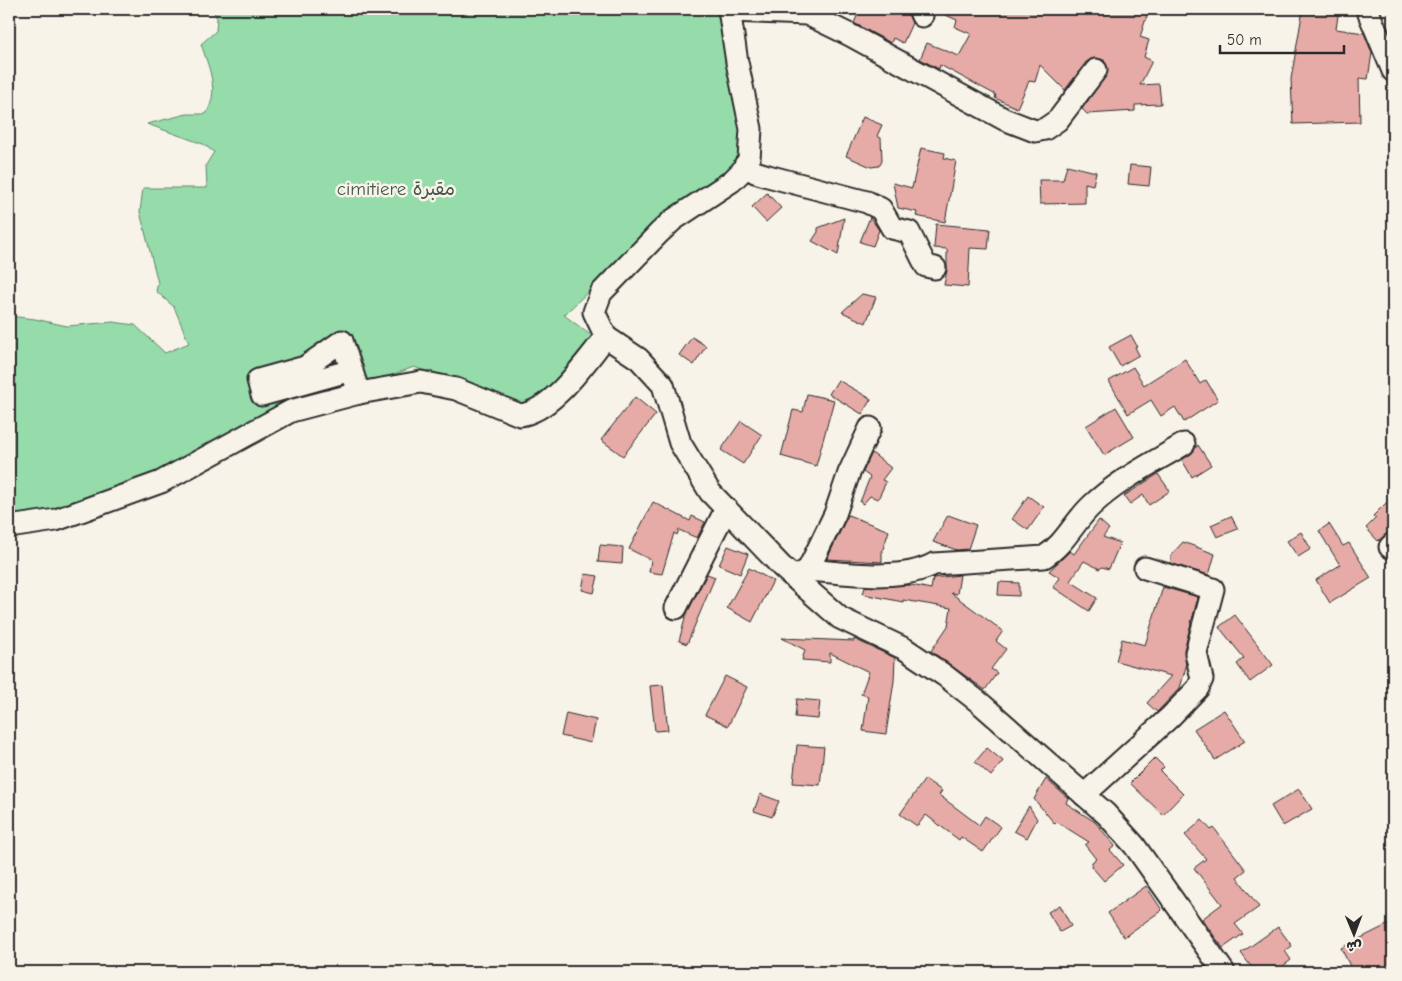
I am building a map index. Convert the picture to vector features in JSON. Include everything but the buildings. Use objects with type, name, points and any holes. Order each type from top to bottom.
[{"type":"street","points":[[1367,9],[1393,71]]},
{"type":"street","points":[[1096,70],[1058,120],[1045,129],[1035,131],[1004,119],[850,35],[807,14],[729,10],[751,129],[750,151],[745,165],[732,181],[673,220],[659,233],[601,293],[594,312],[606,337],[640,359],[663,385],[680,443],[710,492],[726,509],[801,574],[840,618],[905,649],[944,676],[980,703],[1106,814],[1134,845],[1224,972]]},
{"type":"street","points":[[745,165],[768,176],[867,202],[881,209],[892,228],[909,232],[922,262],[926,266],[935,268]]},
{"type":"street","points":[[9,527],[56,520],[161,482],[291,411],[359,393],[421,382],[456,389],[520,415],[530,414],[548,404],[606,337]]},
{"type":"street","points":[[352,370],[359,393]]},
{"type":"street","points":[[801,574],[835,514],[849,473],[870,428]]},
{"type":"street","points":[[801,574],[905,574],[921,571],[934,564],[1044,557],[1057,549],[1093,504],[1122,482],[1184,444]]},
{"type":"street","points":[[676,608],[726,509]]},
{"type":"street","points":[[1084,795],[1170,717],[1198,688],[1202,679],[1196,653],[1213,589],[1145,568]]},
{"type":"green space","name":"cimitiere مقبرة","points":[[212,9],[722,9],[746,135],[737,164],[595,285],[564,315],[592,336],[539,399],[521,405],[414,367],[376,381],[363,379],[347,382],[270,409],[169,467],[46,514],[9,519],[9,316],[67,326],[113,322],[135,325],[165,353],[189,343],[174,307],[156,291],[158,283],[140,212],[143,188],[207,188],[206,165],[214,152],[203,144],[147,124],[187,114],[206,114],[210,105],[213,88],[210,71],[201,44],[216,31],[217,18]]}]
